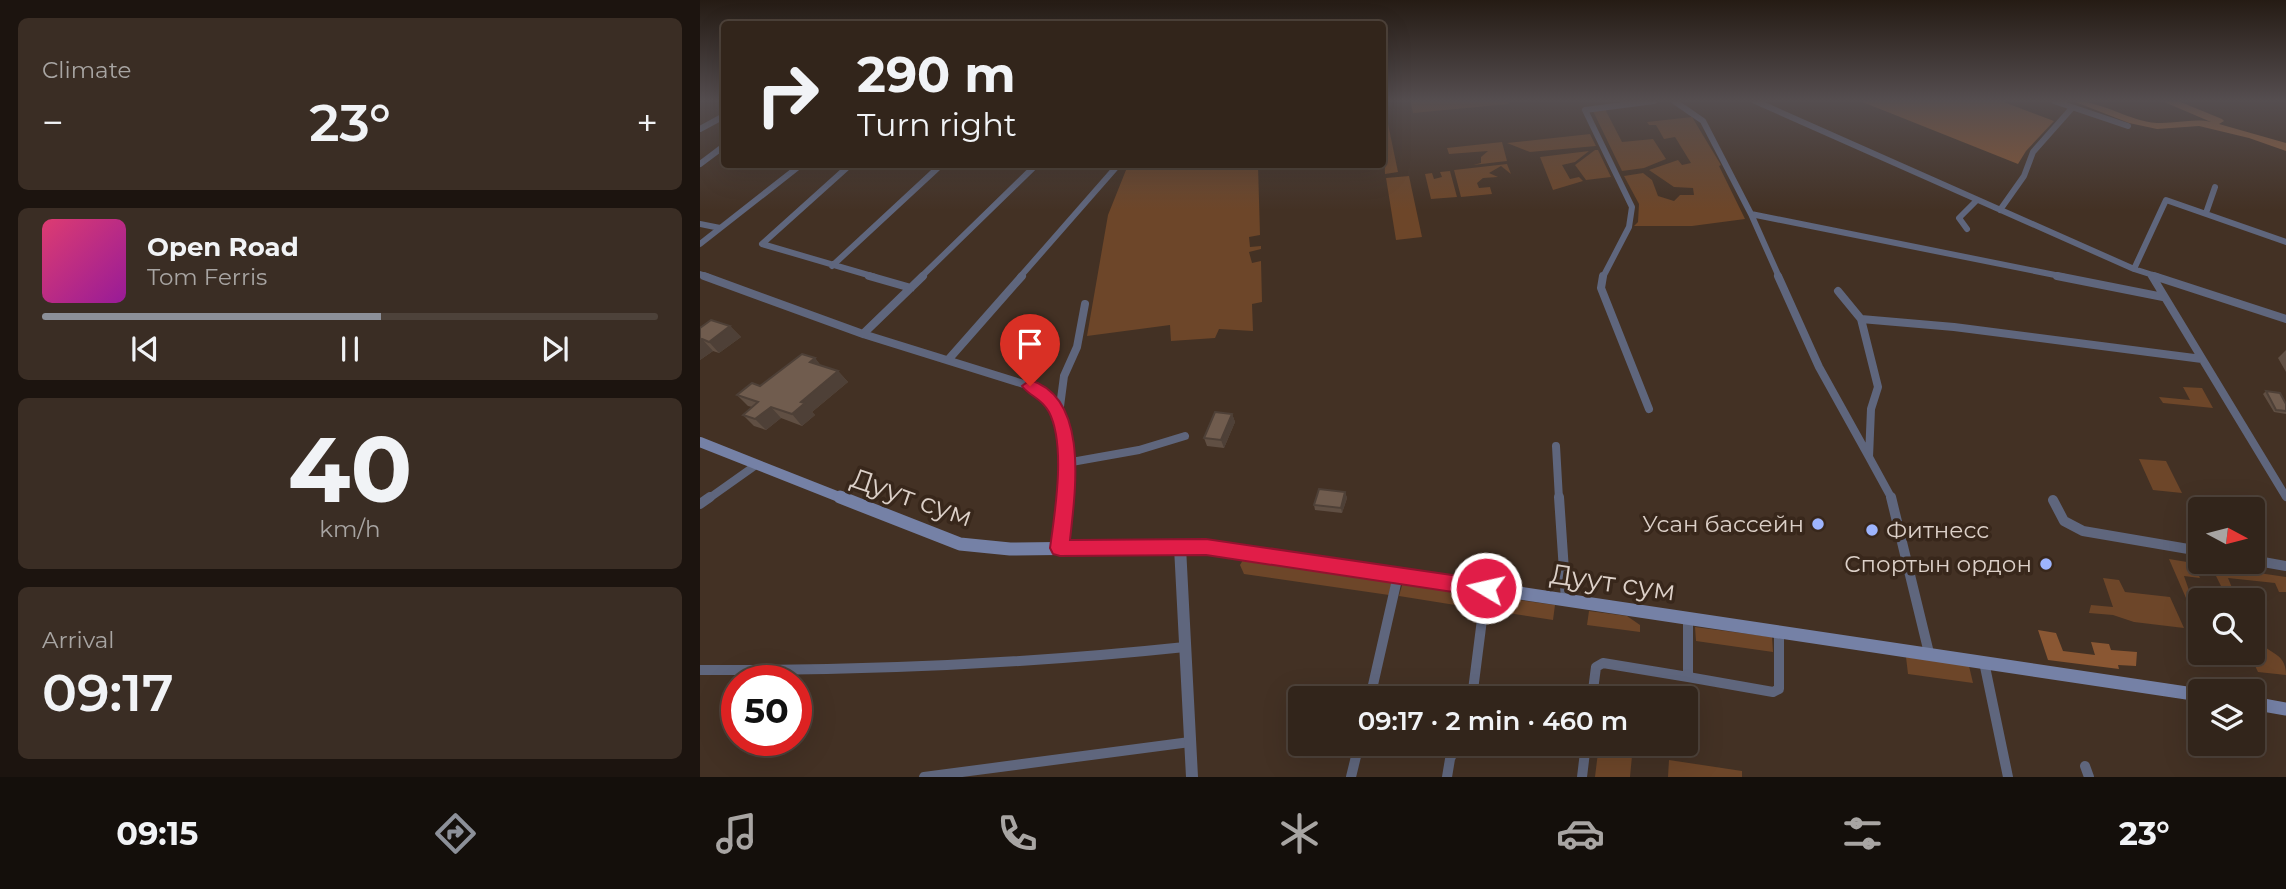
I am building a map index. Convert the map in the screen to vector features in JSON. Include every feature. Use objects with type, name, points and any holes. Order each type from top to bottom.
[{"type":"main road","name":"Дуут сум","points":[[700,442],[960,544],[1010,549],[1180,547],[1232,550],[2188,693]]},
{"type":"main road","points":[[2265,705],[2286,709]]},
{"type":"street","points":[[1598,137],[1632,207],[1633,215],[1606,262],[1601,276],[1601,288],[1649,409]]},
{"type":"street","points":[[1711,137],[1751,214],[1819,367],[1892,498],[1929,653]]},
{"type":"street","points":[[1836,137],[2134,269],[2286,319]]},
{"type":"street","points":[[2000,210],[2024,176],[2033,152],[2046,137]]},
{"type":"street","points":[[700,164],[721,148]]},
{"type":"street","points":[[700,244],[797,168]]},
{"type":"street","points":[[846,168],[766,237],[762,244],[911,288]]},
{"type":"street","points":[[832,266],[938,168]]},
{"type":"street","points":[[863,334],[1033,168]]},
{"type":"street","points":[[948,360],[1116,168]]},
{"type":"street","points":[[2206,213],[2215,187]]},
{"type":"street","points":[[1967,229],[1959,218],[1977,200]]},
{"type":"street","points":[[2134,269],[2166,200],[2286,242]]},
{"type":"street","points":[[1751,214],[2163,297]]},
{"type":"street","points":[[700,224],[720,228]]},
{"type":"street","points":[[700,274],[863,334],[1030,386],[1046,394],[1059,414]]},
{"type":"street","points":[[2152,276],[2286,496]]},
{"type":"street","points":[[1838,291],[1861,319],[1878,387],[1871,409],[1869,457]]},
{"type":"street","points":[[1060,548],[1067,486],[1059,414],[1064,376],[1077,347],[1085,304]]},
{"type":"street","points":[[1861,319],[1954,327],[2202,359]]},
{"type":"street","points":[[1066,463],[1139,450],[1185,436]]},
{"type":"street","points":[[1556,446],[1566,600]]},
{"type":"street","points":[[700,504],[756,465]]},
{"type":"street","points":[[2053,500],[2059,516],[2069,525],[2102,534],[2188,549]]},
{"type":"street","points":[[1180,547],[1192,777]]},
{"type":"street","points":[[2265,562],[2286,566]]},
{"type":"street","points":[[1373,686],[1398,575]]},
{"type":"street","points":[[1474,686],[1486,588]]},
{"type":"street","points":[[1688,618],[1688,677]]},
{"type":"street","points":[[1594,686],[1596,667],[1603,663],[1777,692],[1779,631]]},
{"type":"street","points":[[700,670],[853,669],[1087,659],[1185,647]]},
{"type":"street","points":[[1984,662],[2008,777]]},
{"type":"street","points":[[924,777],[1190,741]]},
{"type":"street","points":[[1350,777],[1356,756]]},
{"type":"street","points":[[1447,777],[1453,756]]},
{"type":"street","points":[[1582,777],[1585,756]]},
{"type":"shaded area","points":[[1386,137],[1391,137],[1398,172],[1385,174]]},
{"type":"shaded area","points":[[1560,137],[1592,137],[1596,146],[1530,152],[1507,143]]},
{"type":"shaded area","points":[[1606,137],[1620,137],[1622,142],[1653,139],[1666,159],[1644,168],[1622,171]]},
{"type":"shaded area","points":[[1675,137],[1704,137],[1721,165],[1719,166],[1745,219],[1692,226],[1634,226],[1638,222],[1639,204],[1624,176],[1643,173],[1652,180],[1658,196],[1674,201],[1680,195],[1694,195],[1693,188],[1674,187],[1649,170],[1678,160],[1682,165],[1691,163]]},
{"type":"shaded area","points":[[1951,137],[2039,137],[2018,164]]},
{"type":"shaded area","points":[[1502,142],[1507,161],[1473,165],[1481,163],[1481,157],[1488,151],[1449,154],[1447,148]]},
{"type":"shaded area","points":[[1598,150],[1611,177],[1586,180],[1575,165]]},
{"type":"shaded area","points":[[1589,151],[1575,162],[1562,165],[1570,179],[1579,177],[1583,181],[1553,190],[1540,157]]},
{"type":"shaded area","points":[[1507,164],[1511,174],[1501,166],[1489,173],[1498,177],[1483,178],[1477,183],[1479,188],[1490,187],[1492,194],[1461,197],[1454,170]]},
{"type":"shaded area","points":[[1127,168],[1258,168],[1260,235],[1249,237],[1250,247],[1261,246],[1261,249],[1249,252],[1252,263],[1261,261],[1262,302],[1252,304],[1253,331],[1219,329],[1215,338],[1171,341],[1170,325],[1087,336],[1108,215]]},
{"type":"shaded area","points":[[1450,171],[1457,197],[1431,199],[1425,174],[1432,173],[1434,179],[1442,177],[1440,172]]},
{"type":"shaded area","points":[[1409,176],[1422,237],[1396,240],[1386,178]]},
{"type":"shaded area","points":[[2183,387],[2202,388],[2213,408],[2163,403],[2159,397],[2190,400]]},
{"type":"shaded area","points":[[2139,459],[2166,461],[2182,493],[2153,490]]},
{"type":"shaded area","points":[[2169,559],[2188,562],[2188,574],[2198,574],[2200,578],[2184,576],[2188,588],[2186,598]]},
{"type":"shaded area","points":[[1243,560],[1392,580],[1389,595],[1244,574],[1240,565]]},
{"type":"shaded area","points":[[2215,574],[2265,574],[2286,577],[2286,592],[2279,592],[2275,583],[2228,578],[2232,588],[2222,588]]},
{"type":"shaded area","points":[[2103,578],[2119,580],[2125,592],[2170,597],[2184,628],[2089,613],[2091,605],[2113,607]]},
{"type":"shaded area","points":[[1403,582],[1453,589],[1475,601],[1474,608],[1399,596]]},
{"type":"shaded area","points":[[1505,598],[1555,605],[1553,620],[1488,610],[1489,602]]},
{"type":"shaded area","points":[[1589,611],[1627,616],[1640,625],[1640,632],[1587,625]]},
{"type":"shaded area","points":[[1695,627],[1772,637],[1773,652],[1696,641]]},
{"type":"shaded area","points":[[2038,630],[2056,633],[2063,651],[2095,655],[2091,642],[2109,644],[2111,650],[2137,652],[2136,666],[2118,665],[2119,669],[2048,660]]},
{"type":"shaded area","points":[[2265,647],[2282,661],[2286,675],[2258,672],[2255,665],[2265,665]]},
{"type":"shaded area","points":[[1906,657],[1969,666],[1973,683],[1908,674]]},
{"type":"shaded area","points":[[1598,756],[1632,756],[1630,777],[1595,777]]},
{"type":"shaded area","points":[[1669,760],[1742,771],[1742,777],[1668,777]]},
{"type":"building","points":[[711,320],[730,326],[709,342],[702,339],[700,341],[700,328]]},
{"type":"building","points":[[802,354],[815,358],[810,362],[838,371],[801,402],[805,403],[792,414],[771,407],[755,419],[743,415],[758,402],[737,395],[752,383],[760,386]]},
{"type":"building","points":[[2266,391],[2280,393],[2286,404],[2286,411],[2276,410]]},
{"type":"building","points":[[1215,412],[1232,414],[1221,440],[1204,438]]},
{"type":"building","points":[[1319,489],[1345,492],[1341,508],[1314,505]]},
{"type":"waterway","points":[[2258,137],[2286,147]]},
{"type":"place","name":"Усан бассейн","points":[[1818,524]]},
{"type":"place","name":"Фитнесс","points":[[1872,530]]},
{"type":"place","name":"Спортын ордон","points":[[2046,564]]},
{"type":"route","points":[[1030,386],[1046,394],[1059,414],[1065,448],[1067,486],[1060,548],[1206,547],[1486,588]]}]
